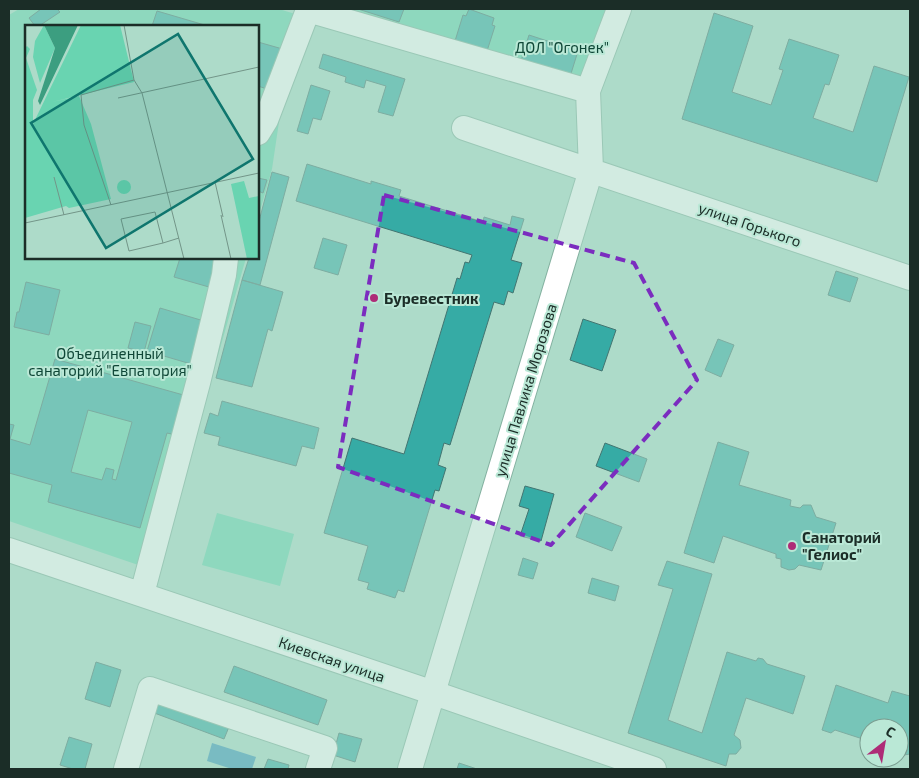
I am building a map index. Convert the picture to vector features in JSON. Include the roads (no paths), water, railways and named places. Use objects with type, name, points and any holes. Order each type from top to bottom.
[{"type":"street","name":"улица Павлика Морозова","points":[[410,769],[591,170],[588,91],[619,9]]},
{"type":"street","points":[[259,131],[266,120],[308,10],[588,91]]},
{"type":"street","name":"улица Горького","points":[[464,128],[910,278]]},
{"type":"street","points":[[142,594],[198,383],[224,275],[226,259]]},
{"type":"street","name":"Киевская улица","points":[[9,550],[654,769]]},
{"type":"street","points":[[126,769],[150,689],[325,748],[318,769]]},
{"type":"water","points":[[212,743],[256,757],[252,769],[232,769],[207,761]]},
{"type":"place","name":"Буревестник","points":[[374,298]]},
{"type":"place","name":"Санаторий \"Гелиос\"","points":[[792,546]]},
{"type":"park label","name":"ДОЛ \"Огонек\"","points":[[562,47]]},
{"type":"park label","name":"Объединенный санаторий \"Евпатория\"","points":[[110,362]]}]
